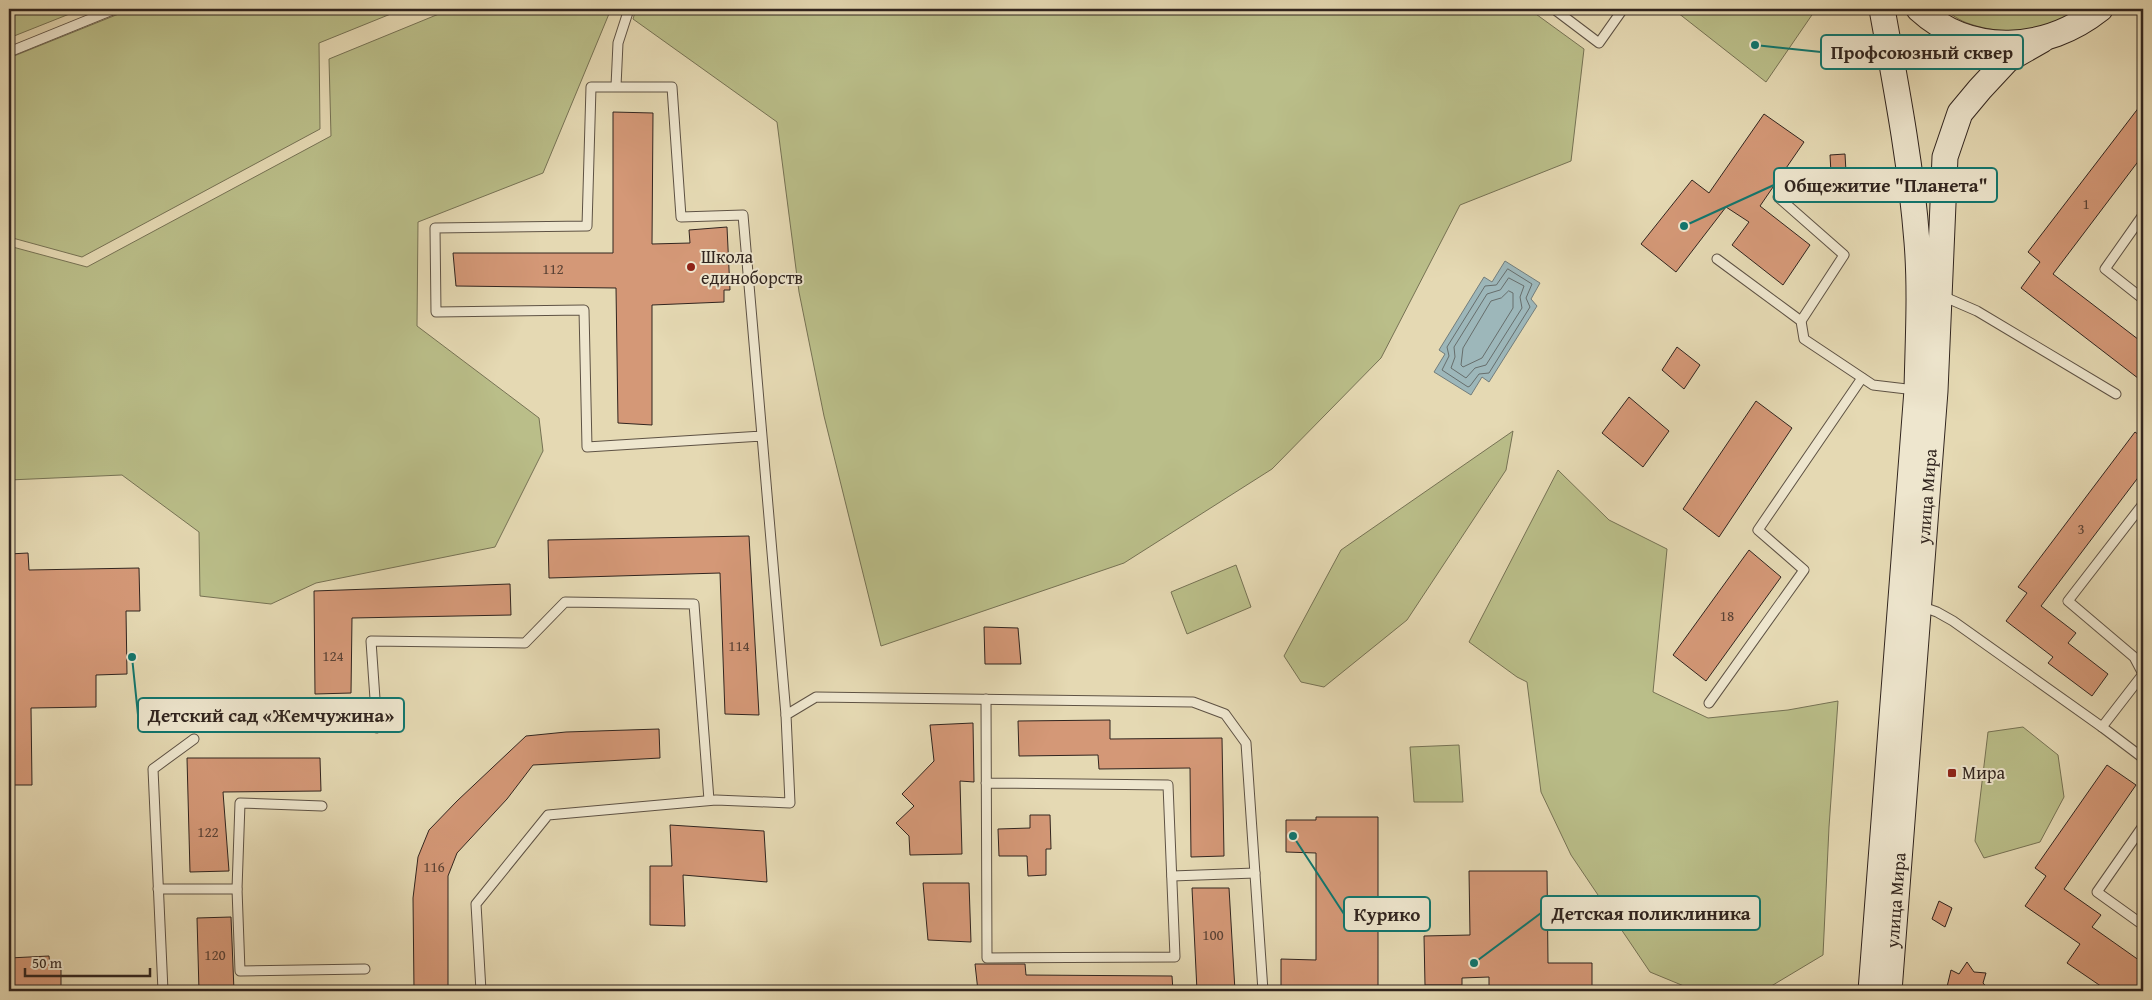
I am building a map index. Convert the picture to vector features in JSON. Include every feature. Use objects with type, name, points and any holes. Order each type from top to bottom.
[{"type":"main road","name":"улица Мира","points":[[1882,9],[1896,84],[1917,242],[1930,294]]},
{"type":"main road","points":[[1919,9],[1930,20],[1965,37],[2003,44],[2042,40],[2064,32],[2085,21],[2100,9]]},
{"type":"main road","name":"улица Мира","points":[[1871,991],[1909,604],[1926,391],[1930,294],[1945,157],[1960,113],[2007,60],[2042,40]]},
{"type":"main road","name":"улица Мира","points":[[1889,991],[1909,604]]},
{"type":"lane","points":[[9,52],[115,9]]},
{"type":"lane","points":[[616,86],[618,43],[629,9]]},
{"type":"lane","points":[[1554,9],[1599,43],[1623,9]]},
{"type":"lane","points":[[480,991],[476,904],[548,815],[709,800],[790,803],[786,715],[743,215],[681,217],[672,87],[591,87],[586,226],[435,228],[436,312],[584,310],[588,447],[762,436]]},
{"type":"lane","points":[[1778,197],[1844,256],[1801,321],[1804,339],[1873,385],[1926,391]]},
{"type":"lane","points":[[2143,214],[2105,269],[2143,298]]},
{"type":"lane","points":[[1717,259],[1801,321]]},
{"type":"lane","points":[[1930,294],[1977,311],[2116,394]]},
{"type":"lane","points":[[1709,703],[1804,570],[1758,530],[1862,378]]},
{"type":"lane","points":[[2102,726],[2143,674],[2134,657],[2068,601],[2143,504]]},
{"type":"lane","points":[[376,728],[371,641],[526,643],[565,602],[694,604],[709,800]]},
{"type":"lane","points":[[1909,604],[1937,612],[1953,621],[2102,726],[2143,758]]},
{"type":"lane","points":[[786,715],[816,697],[1193,702],[1225,714],[1246,742],[1263,991]]},
{"type":"lane","points":[[986,699],[986,783],[987,958],[1175,957],[1168,785],[986,783]]},
{"type":"lane","points":[[163,991],[153,769],[194,739]]},
{"type":"lane","points":[[322,806],[240,803],[237,889],[240,971],[365,969]]},
{"type":"lane","points":[[2143,826],[2097,892],[2143,925]]},
{"type":"lane","points":[[1172,876],[1255,873]]},
{"type":"lane","points":[[158,889],[237,889]]},
{"type":"green space","points":[[9,9],[82,9],[9,38]]},
{"type":"green space","points":[[131,9],[403,9],[319,43],[320,129],[82,257],[9,237],[9,58]]},
{"type":"green space","points":[[451,9],[611,9],[543,173],[418,222],[417,326],[539,418],[543,451],[495,547],[316,583],[271,604],[200,596],[199,532],[122,475],[9,480],[9,246],[87,267],[331,136],[329,59]]},
{"type":"green space","points":[[636,9],[1529,9],[1584,49],[1571,161],[1460,205],[1381,358],[1272,469],[1124,563],[881,646],[824,416],[799,292],[777,122],[633,19]]},
{"type":"green space","points":[[1673,9],[1816,9],[1766,82]]},
{"type":"green space","points":[[1943,9],[2079,9],[2055,24],[2041,28],[2013,31],[1984,28],[1970,24]]},
{"type":"green space","points":[[1513,431],[1506,470],[1407,620],[1324,687],[1301,682],[1284,656],[1341,550]]},
{"type":"green space","points":[[1558,470],[1609,520],[1667,549],[1653,692],[1708,718],[1788,710],[1838,701],[1829,827],[1823,955],[1763,991],[1696,991],[1650,972],[1571,855],[1541,792],[1527,682],[1517,677],[1469,642]]},
{"type":"green space","points":[[1236,565],[1251,607],[1187,634],[1171,592]]},
{"type":"green space","points":[[2023,727],[2058,755],[2064,797],[2040,842],[1984,858],[1975,841],[1988,732]]},
{"type":"green space","points":[[1459,745],[1463,802],[1414,802],[1410,747]]},
{"type":"water","points":[[1505,261],[1540,283],[1531,299],[1537,306],[1489,382],[1482,377],[1471,395],[1434,372],[1445,354],[1439,350],[1484,277],[1492,282]]},
{"type":"building","points":[[2143,102],[2143,155],[2053,274],[2143,343],[2143,382],[2021,288],[2040,262],[2028,252]]},
{"type":"building","points":[[613,112],[653,113],[652,244],[690,243],[689,230],[727,227],[730,290],[724,290],[724,302],[652,305],[652,425],[618,423],[616,288],[456,286],[453,253],[613,253]]},
{"type":"building","points":[[1764,114],[1804,142],[1760,206],[1810,245],[1783,285],[1732,245],[1749,222],[1726,207],[1676,272],[1641,244],[1692,180],[1709,193]]},
{"type":"building","points":[[1845,154],[1847,190],[1832,191],[1830,155]]},
{"type":"building","points":[[1677,347],[1700,365],[1684,389],[1662,370]]},
{"type":"building","points":[[1629,397],[1669,431],[1643,467],[1602,433]]},
{"type":"building","points":[[1756,401],[1792,428],[1719,537],[1683,509]]},
{"type":"building","points":[[2135,432],[2143,438],[2143,471],[2041,606],[2076,633],[2068,643],[2108,674],[2092,696],[2048,663],[2053,657],[2006,621],[2027,593],[2018,587]]},
{"type":"building","points":[[749,536],[759,715],[725,714],[720,573],[549,578],[548,540]]},
{"type":"building","points":[[1749,550],[1781,577],[1706,681],[1673,655]]},
{"type":"building","points":[[28,553],[29,570],[139,568],[140,611],[126,611],[127,674],[96,675],[96,707],[31,708],[32,785],[9,785],[9,554]]},
{"type":"building","points":[[510,584],[511,615],[352,618],[351,693],[315,694],[314,591]]},
{"type":"building","points":[[984,627],[1018,628],[1021,664],[985,664]]},
{"type":"building","points":[[1110,720],[1110,739],[1222,738],[1224,856],[1191,857],[1190,768],[1099,769],[1098,755],[1019,756],[1018,721]]},
{"type":"building","points":[[973,723],[974,782],[960,781],[962,854],[910,855],[909,836],[896,823],[914,806],[902,794],[934,761],[930,725]]},
{"type":"building","points":[[659,729],[660,758],[533,765],[507,799],[457,853],[448,876],[448,990],[414,990],[413,898],[418,857],[429,830],[526,736],[566,732]]},
{"type":"building","points":[[187,758],[320,758],[321,791],[223,792],[229,871],[190,872]]},
{"type":"building","points":[[2107,765],[2136,785],[2064,889],[2101,915],[2092,927],[2143,963],[2143,991],[2108,991],[2067,963],[2080,944],[2025,906],[2046,876],[2035,868]]},
{"type":"building","points":[[1030,815],[1050,815],[1051,849],[1046,849],[1046,875],[1028,876],[1027,856],[999,856],[998,829],[1030,828]]},
{"type":"building","points":[[1316,817],[1378,817],[1378,990],[1281,991],[1281,959],[1316,960],[1316,853],[1286,852],[1286,820],[1316,820]]},
{"type":"building","points":[[670,825],[764,831],[767,882],[683,875],[685,926],[650,925],[650,866],[672,866]]},
{"type":"building","points":[[1469,871],[1547,871],[1548,963],[1592,963],[1592,991],[1489,991],[1489,977],[1462,978],[1462,985],[1425,985],[1424,936],[1470,935]]},
{"type":"building","points":[[923,883],[969,883],[971,942],[928,940]]},
{"type":"building","points":[[1192,888],[1229,888],[1235,991],[1197,991]]},
{"type":"building","points":[[1939,901],[1952,908],[1945,927],[1932,919]]},
{"type":"building","points":[[231,917],[234,991],[199,991],[197,918]]},
{"type":"building","points":[[49,956],[50,967],[61,966],[61,991],[9,991],[9,958]]},
{"type":"building","points":[[1967,962],[1974,972],[1986,973],[1983,983],[1990,991],[1946,991],[1951,970],[1959,974]]},
{"type":"building","points":[[975,964],[1025,964],[1026,975],[1172,976],[1173,991],[978,991]]},
{"type":"place","name":"Профсоюзный сквер","points":[[1755,45]]},
{"type":"place","name":"Общежитие \"Планета\"","points":[[1684,226]]},
{"type":"place","name":"Школа единоборств","points":[[691,267]]},
{"type":"place","name":"Детский сад «Жемчужина»","points":[[132,657]]},
{"type":"place","name":"Мира","points":[[1952,773]]},
{"type":"place","name":"Курико","points":[[1293,836]]},
{"type":"place","name":"Детская поликлиника","points":[[1474,963]]}]
